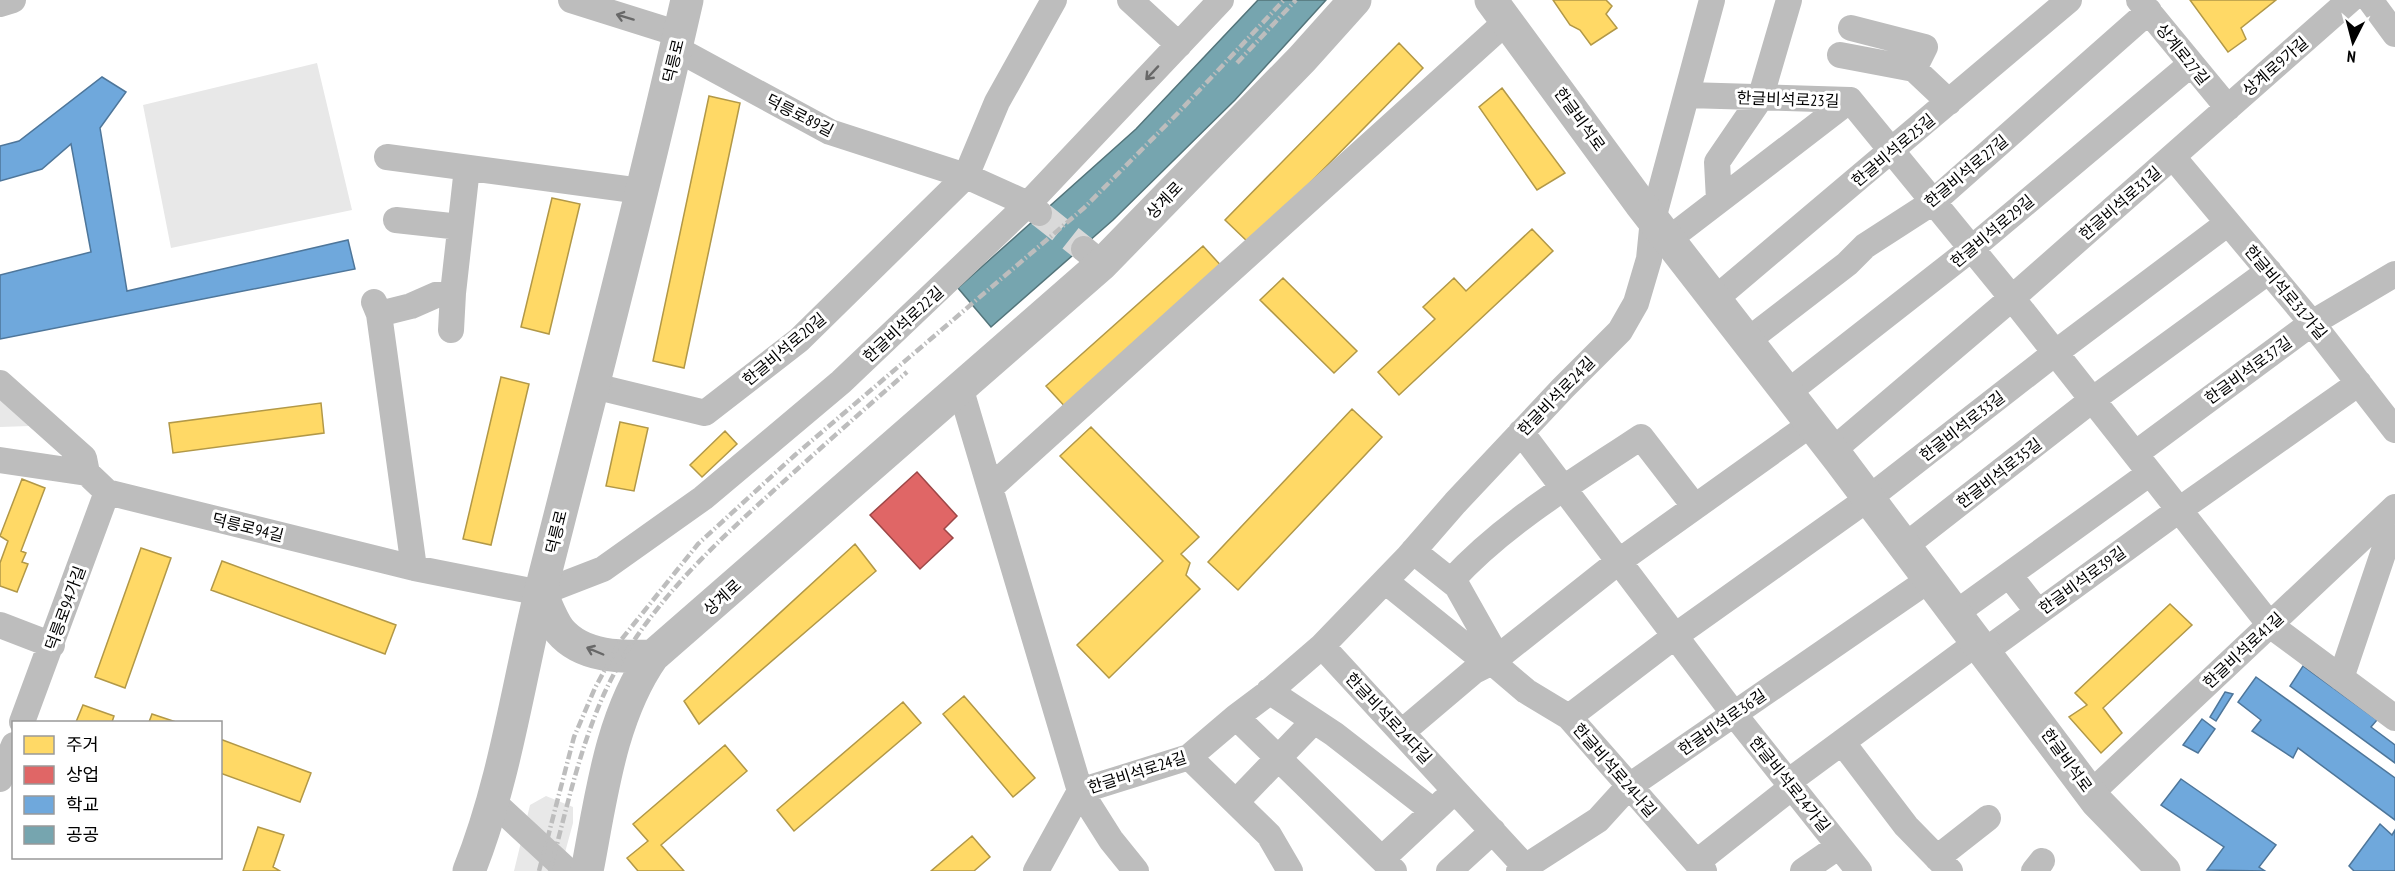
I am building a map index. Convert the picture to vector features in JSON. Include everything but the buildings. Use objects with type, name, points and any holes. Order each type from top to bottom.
[{"type":"main road","name":"덕릉로","points":[[469,871],[480,844],[492,801],[687,0]]},
{"type":"main road","name":"상계로","points":[[587,871],[603,788],[619,728],[632,690],[653,656],[960,387],[1093,256],[1302,59],[1348,2]]},
{"type":"main road","name":"한글비석로","points":[[1499,10],[1661,229],[1869,498],[2091,794],[2164,871]]},
{"type":"main road","points":[[541,594],[557,627],[569,640],[602,655],[653,656]]},
{"type":"street","points":[[0,4],[13,0]]},
{"type":"street","name":"덕릉로89길","points":[[571,0],[677,41],[830,132],[966,176]]},
{"type":"street","name":"한글비석로20길","points":[[594,386],[705,413],[799,340],[966,176],[997,102],[1054,0]]},
{"type":"street","points":[[1130,0],[1179,45]]},
{"type":"street","name":"한글비석로22길","points":[[541,594],[603,569],[702,498],[841,382],[1034,209],[1221,0]]},
{"type":"street","points":[[1661,229],[1687,95],[1712,0]]},
{"type":"street","points":[[1719,200],[1717,162],[1760,99],[1789,0]]},
{"type":"street","name":"한글비석로25길","points":[[1715,299],[2069,0]]},
{"type":"street","name":"상계로9가길","points":[[2228,108],[2350,0]]},
{"type":"street","points":[[2370,0],[2395,34]]},
{"type":"street","name":"상계로27길","points":[[2144,6],[2228,108]]},
{"type":"street","name":"한글비석로27길","points":[[1747,342],[1846,264],[1865,246],[1933,202],[2144,6]]},
{"type":"street","points":[[990,488],[1499,10]]},
{"type":"street","points":[[1851,28],[1925,47],[1914,69]]},
{"type":"street","points":[[1840,55],[1914,69],[1949,102]]},
{"type":"street","name":"한글비석로29길","points":[[1787,393],[1971,249],[2192,64]]},
{"type":"street","name":"한글비석로23길","points":[[1687,95],[1850,100],[2012,298]]},
{"type":"street","points":[[1661,229],[1719,200],[1850,100]]},
{"type":"street","name":"한글비석로31길","points":[[1832,451],[2012,298],[2228,108]]},
{"type":"street","name":"한글비석로31가길","points":[[2173,157],[2312,323],[2395,430]]},
{"type":"street","points":[[387,158],[641,192]]},
{"type":"street","points":[[451,330],[467,168]]},
{"type":"street","points":[[966,176],[1034,209]]},
{"type":"street","points":[[396,220],[460,227]]},
{"type":"street","name":"한글비석로33길","points":[[1869,498],[2055,353],[2228,223]]},
{"type":"street","name":"한글비석로24길","points":[[1036,871],[1080,791],[1189,757],[1269,692],[1322,645],[1385,581],[1521,432],[1620,331],[1636,303],[1661,229]]},
{"type":"street","name":"한글비석로35길","points":[[1905,546],[2092,400],[2269,271]]},
{"type":"street","name":"한글비석로37길","points":[[2135,454],[2312,323],[2395,274]]},
{"type":"street","points":[[414,568],[376,308],[411,306],[436,295],[453,293]]},
{"type":"street","points":[[2012,298],[2270,625],[2395,718]]},
{"type":"street","points":[[0,383],[84,458],[87,473],[106,492]]},
{"type":"street","name":"한글비석로39길","points":[[1981,647],[2038,612],[2359,383]]},
{"type":"street","points":[[960,387],[1080,791],[1111,840],[1136,871]]},
{"type":"street","points":[[1402,732],[1474,671],[1492,661],[1618,562],[1811,423]]},
{"type":"street","name":"한글비석로24가길","points":[[1521,432],[1734,714],[1859,871]]},
{"type":"street","points":[[1451,581],[1467,562],[1493,541],[1563,489],[1641,437],[1695,507]]},
{"type":"street","points":[[0,460],[87,473]]},
{"type":"street","points":[[1956,613],[2150,473]]},
{"type":"street","name":"덕릉로94길","points":[[106,492],[414,568],[541,594]]},
{"type":"street","name":"덕릉로94가길","points":[[23,721],[106,492]]},
{"type":"street","points":[[1569,717],[1675,636],[1869,498]]},
{"type":"street","name":"한글비석로41길","points":[[2091,794],[2395,507]]},
{"type":"street","points":[[2341,678],[2395,518]]},
{"type":"street","points":[[1413,550],[1457,586],[1492,661]]},
{"type":"street","points":[[2009,574],[2038,612]]},
{"type":"street","name":"한글비석로36길","points":[[1525,870],[1598,820],[1628,787],[1930,579]]},
{"type":"street","name":"한글비석로24나길","points":[[1385,581],[1492,661],[1526,691],[1569,717],[1628,787],[1701,867]]},
{"type":"street","points":[[0,625],[52,645]]},
{"type":"street","name":"한글비석로24다길","points":[[1322,645],[1493,831],[1525,870]]},
{"type":"street","points":[[1701,867],[1790,784],[1842,742],[1981,647]]},
{"type":"street","points":[[1269,692],[1335,734],[1433,811]]},
{"type":"street","points":[[1236,717],[1389,865],[1433,811],[1456,790]]},
{"type":"street","points":[[1236,802],[1314,721]]},
{"type":"street","points":[[1842,742],[1906,826],[1943,864],[1988,818]]},
{"type":"street","points":[[1189,757],[1269,835],[1290,871]]},
{"type":"street","points":[[492,801],[568,871]]},
{"type":"street","points":[[1449,871],[1493,831]]},
{"type":"street","name":"한글비석로24가길","points":[[1803,871],[1839,846]]},
{"type":"shaded area","points":[[317,63],[352,210],[171,248],[143,105]]},
{"type":"shaded area","points":[[0,378],[59,425],[0,427]]},
{"type":"shaded area","points":[[546,796],[573,807],[573,823],[560,871],[514,871],[530,805]]},
{"type":"tunnel","points":[[1040,214],[1084,249]]},
{"type":"railway","points":[[539,871],[574,737],[595,688],[621,640],[698,544],[795,455],[1084,208],[1178,113],[1284,0]]},
{"type":"railway","points":[[1237,63],[1296,0]]},
{"type":"railway","points":[[550,871],[574,781],[595,715],[619,664],[656,610],[723,537],[907,372]]}]
